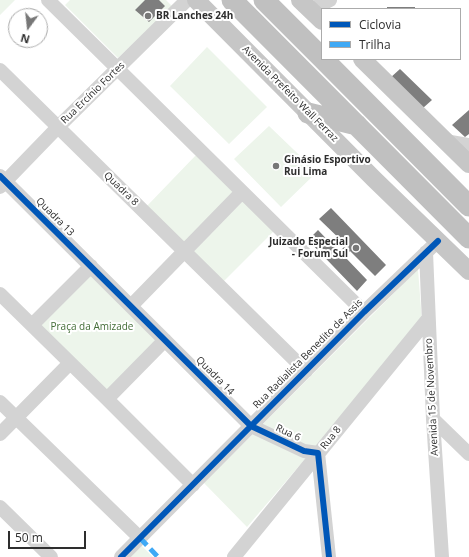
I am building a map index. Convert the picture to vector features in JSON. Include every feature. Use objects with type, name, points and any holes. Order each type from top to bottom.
[{"type":"highway","points":[[232,0],[469,238]]},
{"type":"highway","points":[[264,0],[321,58]]},
{"type":"highway","points":[[323,60],[469,206]]},
{"type":"highway","points":[[308,112],[357,125]]},
{"type":"main road","name":"Avenida Prefeito Wall Ferraz","points":[[196,0],[308,112],[432,247],[469,271]]},
{"type":"main road","points":[[363,60],[445,141],[467,154]]},
{"type":"street","name":"Rua Ercínio Fortes","points":[[2,182],[187,0]]},
{"type":"street","points":[[310,10],[330,0]]},
{"type":"street","points":[[55,2],[118,69],[364,312]]},
{"type":"street","name":"Quadra 8","points":[[0,70],[306,371]]},
{"type":"street","name":"Quadra 13","points":[[2,182],[131,306]]},
{"type":"street","points":[[131,306],[242,192]]},
{"type":"street","name":"Rua Radialista Benedito de Assis","points":[[122,557],[364,312],[432,247]]},
{"type":"street","name":"Avenida 15 de Novembro","points":[[432,247],[428,319],[442,557]]},
{"type":"street","points":[[32,325],[91,266]]},
{"type":"street","points":[[0,294],[108,399],[193,485]]},
{"type":"street","name":"Quadra 14","points":[[131,306],[251,426]]},
{"type":"street","name":"Rua 8","points":[[237,555],[318,453],[428,319]]},
{"type":"street","points":[[108,399],[165,340]]},
{"type":"street","points":[[0,434],[70,363]]},
{"type":"street","points":[[0,402],[140,538]]},
{"type":"street","points":[[433,419],[469,454]]},
{"type":"street","name":"Rua 6","points":[[251,426],[304,451],[318,453]]},
{"type":"street","points":[[318,453],[329,557]]},
{"type":"street","points":[[0,507],[51,557]]},
{"type":"green space","points":[[0,0],[15,0],[0,15]]},
{"type":"green space","points":[[70,0],[166,0],[172,6],[118,58],[65,5]]},
{"type":"green space","points":[[207,47],[267,107],[229,144],[170,86]]},
{"type":"green space","name":"Ginásio Esportivo Rui Lima","points":[[269,126],[317,172],[281,207],[234,159]]},
{"type":"green space","points":[[197,154],[236,193],[183,243],[146,207]]},
{"type":"green space","points":[[243,201],[274,231],[224,281],[193,252]]},
{"type":"green space","points":[[418,269],[422,322],[247,527],[204,483]]},
{"type":"green space","name":"Praça da Amizade","points":[[90,272],[161,340],[107,395],[37,325]]},
{"type":"green space","points":[[140,544],[153,557],[127,557]]},
{"type":"building","name":"BR Lanches 24h","points":[[145,0],[159,0],[165,6],[149,22],[135,10]]},
{"type":"building","points":[[387,7],[415,7],[415,8]]},
{"type":"building","points":[[400,69],[432,100],[423,108],[390,78]]},
{"type":"building","points":[[469,110],[469,134],[465,137],[452,125]]},
{"type":"building","name":"Juizado Especial - Forum Sul","points":[[331,208],[386,265],[375,276],[350,251],[345,257],[367,280],[357,291],[308,240],[318,230],[339,252],[346,245],[319,219]]},
{"type":"marked path","points":[[140,538],[158,557]]},
{"type":"cycle path","points":[[0,176],[251,426],[304,451],[318,453],[329,557]]},
{"type":"cycle path","points":[[121,557],[364,312],[438,241]]},
{"type":"place","name":"BR Lanches 24h","points":[[148,16]]},
{"type":"place","name":"Ginásio Esportivo Rui Lima","points":[[276,166]]},
{"type":"place","name":"Juizado Especial - Forum Sul","points":[[356,248]]}]
